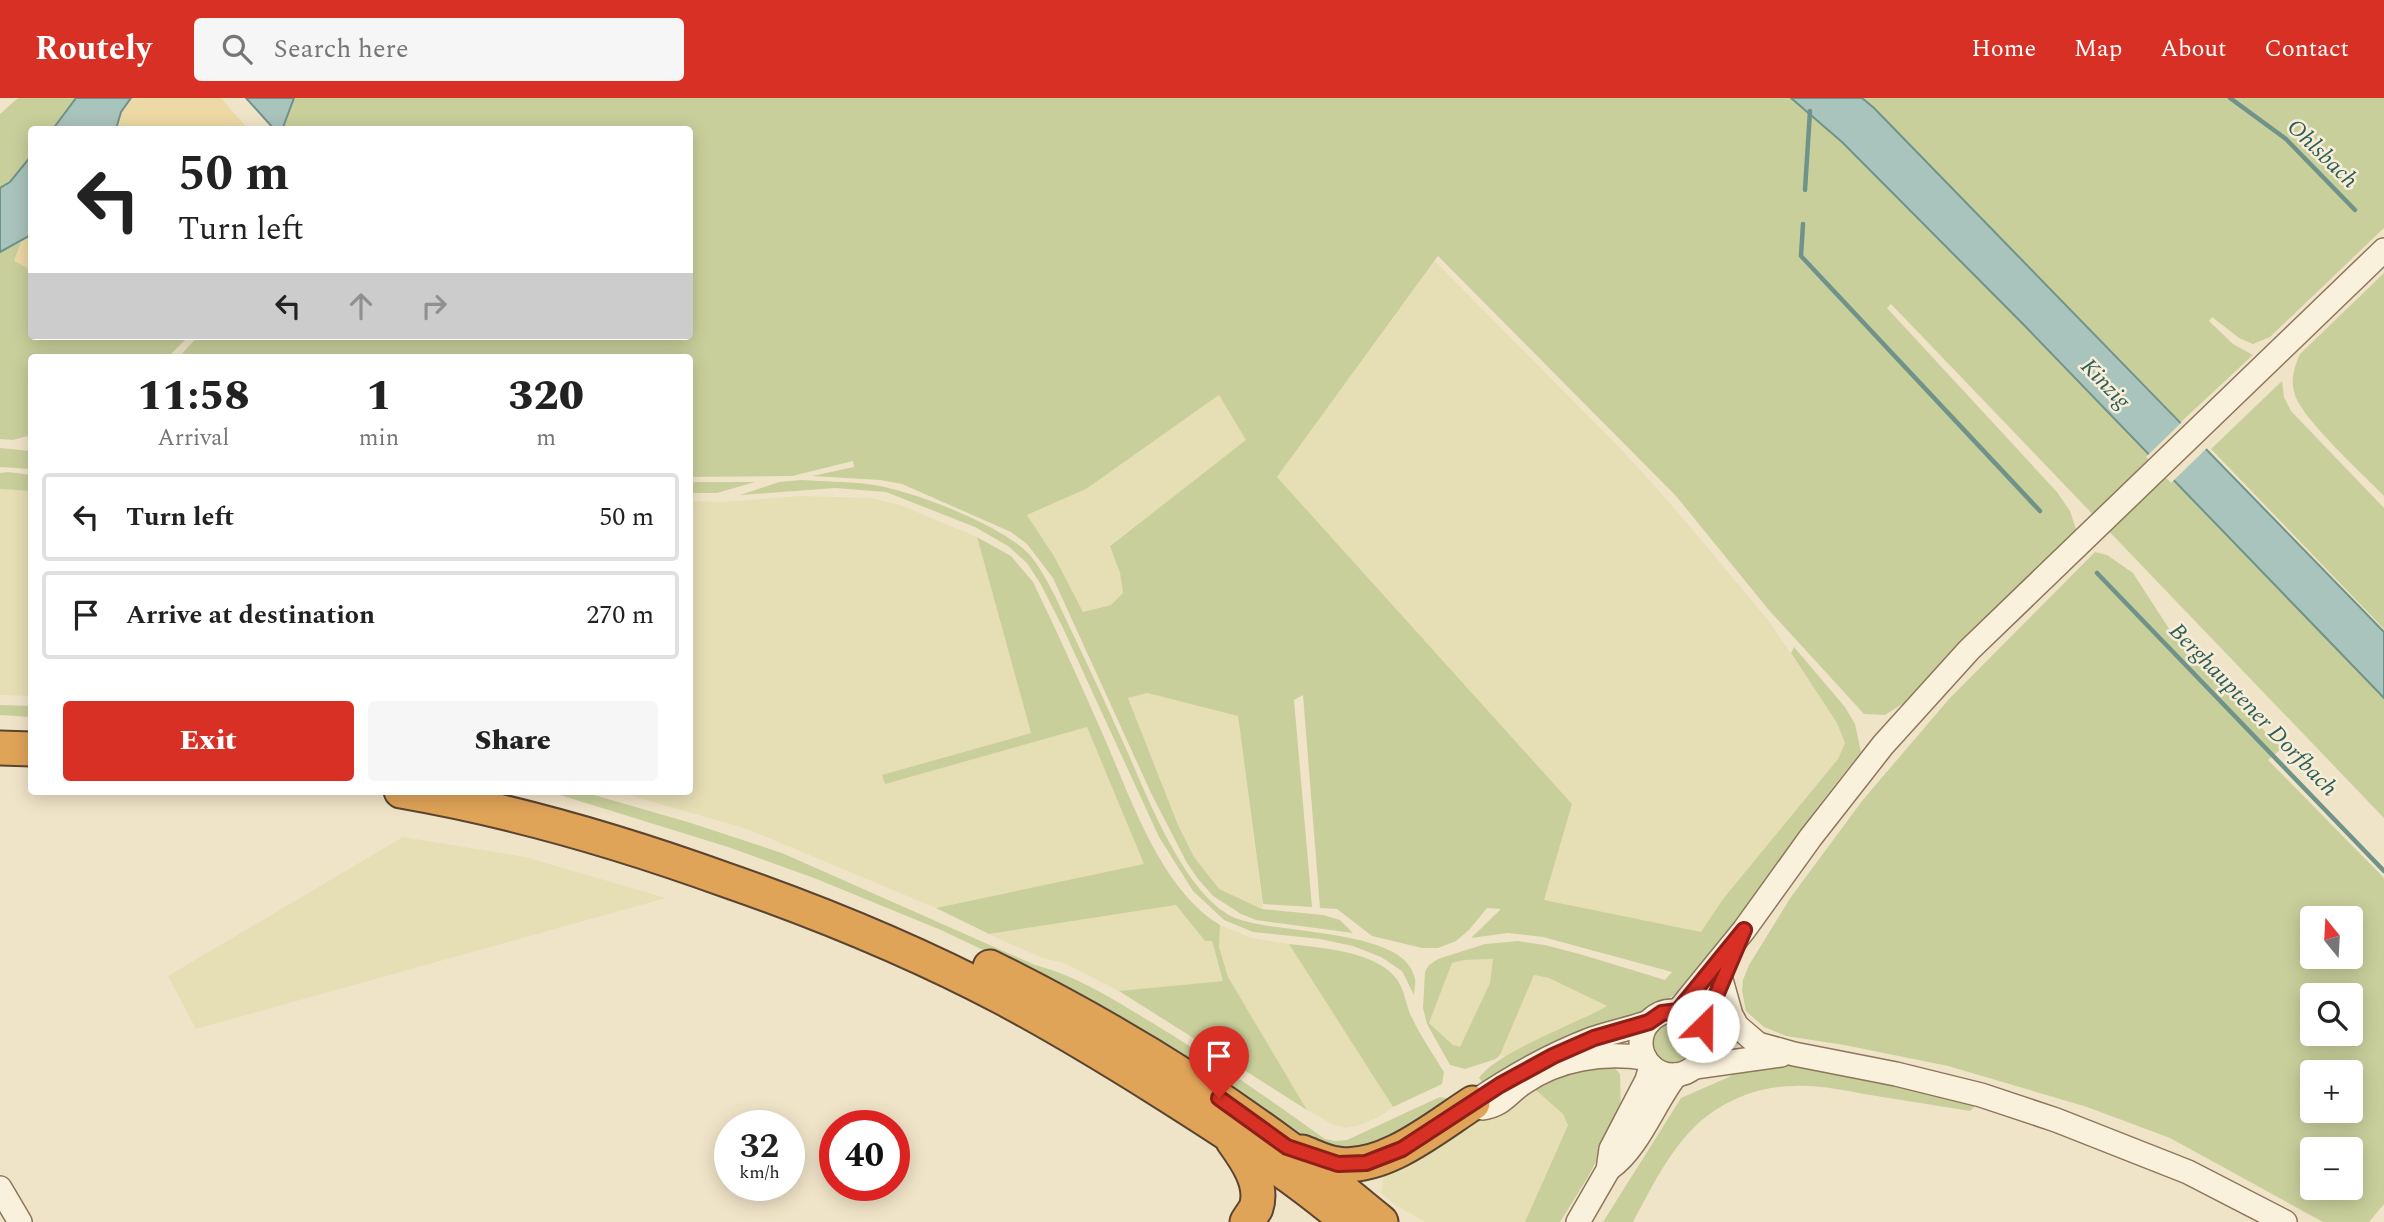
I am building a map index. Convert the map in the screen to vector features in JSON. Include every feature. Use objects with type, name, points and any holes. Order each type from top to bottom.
[{"type":"highway","points":[[0,726],[28,727]]},
{"type":"highway","points":[[0,748],[28,749]]},
{"type":"highway","points":[[419,795],[542,823],[652,854],[794,904],[928,960],[1004,998],[1099,1052],[1225,1131],[1348,1222]]},
{"type":"highway","points":[[505,795],[565,808],[725,856],[869,909],[1054,998],[1219,1098],[1287,1147],[1381,1222]]},
{"type":"highway","points":[[1287,1147],[1338,1164],[1366,1163],[1402,1149],[1474,1103]]},
{"type":"highway","points":[[1225,1131],[1248,1161],[1257,1189],[1256,1207],[1247,1222]]},
{"type":"street","points":[[1678,1011],[1744,930],[1811,837],[1883,745],[1969,650],[2384,250]]},
{"type":"street","points":[[1578,1222],[1608,1170],[1623,1158],[1664,1090],[1704,1051],[1702,1030],[1708,1010],[1744,930]]},
{"type":"street","points":[[1722,983],[1737,1026],[1758,1044]]},
{"type":"street","points":[[1794,1054],[1746,1058],[1667,1074],[1648,1062],[1605,1055],[1587,1057],[1540,1072],[1521,1084],[1499,1104],[1482,1108],[1474,1103],[1527,1069],[1553,1056],[1594,1038],[1649,1022],[1662,1013],[1678,1011],[1695,1019],[1702,1030],[1722,1040],[1758,1044],[1794,1054],[1896,1074],[1981,1095],[2045,1116],[2188,1172],[2285,1222]]},
{"type":"street","points":[[1608,1170],[1611,1149],[1647,1080],[1648,1062],[1642,1039],[1649,1022]]},
{"type":"street","points":[[1605,1055],[1620,1060],[1625,1065],[1637,1098]]},
{"type":"street","points":[[0,1188],[20,1222]]},
{"type":"shaded area","points":[[1435,261],[1619,447],[1669,502],[1769,621],[1837,723],[1845,743],[1838,759],[1723,899],[1701,933],[1543,900],[1572,804],[1277,477]]},
{"type":"shaded area","points":[[1219,395],[1247,440],[1110,545],[1120,573],[1123,593],[1111,605],[1083,612],[1054,556],[1027,515],[1086,489]]},
{"type":"shaded area","points":[[0,489],[28,491],[28,696],[0,695]]},
{"type":"shaded area","points":[[800,496],[871,498],[900,505],[977,537],[1031,733],[883,775],[1087,727],[1145,864],[936,908],[747,829],[629,795],[693,795],[693,501],[725,502]]},
{"type":"shaded area","points":[[1146,693],[1238,716],[1263,909],[1219,890],[1194,857],[1178,825],[1128,698]]},
{"type":"shaded area","points":[[403,837],[525,857],[666,898],[196,1029],[168,976]]},
{"type":"shaded area","points":[[1176,905],[1204,940],[1212,941],[1223,981],[1119,991],[1064,963],[1042,958],[989,934]]},
{"type":"shaded area","points":[[1220,925],[1252,938],[1289,944],[1393,1107],[1379,1117],[1346,1128],[1334,1125],[1307,1110],[1228,977],[1219,947]]},
{"type":"shaded area","points":[[1493,959],[1490,983],[1460,1048],[1429,1023],[1452,963]]},
{"type":"shaded area","points":[[1534,975],[1549,978],[1607,1006],[1506,1057],[1500,1055]]},
{"type":"shaded area","points":[[1530,1085],[1563,1114],[1568,1124],[1525,1222],[1425,1222],[1381,1193],[1383,1179],[1390,1167]]},
{"type":"green space","points":[[18,98],[76,98],[55,126],[28,126],[28,160],[10,182],[0,188],[0,114]]},
{"type":"green space","points":[[294,98],[1791,98],[1842,142],[2023,324],[2384,698],[2384,818],[1891,304],[1887,308],[2057,492],[2070,511],[2076,529],[1907,701],[1885,715],[1864,714],[1768,609],[1676,496],[1438,256],[1277,477],[1572,804],[1544,900],[1701,932],[1723,899],[1838,759],[1845,743],[1837,723],[1791,653],[1794,647],[1845,707],[1855,724],[1861,752],[1794,839],[1715,952],[1680,990],[1666,1000],[1522,1065],[1486,1086],[1479,1078],[1488,1068],[1538,1039],[1607,1006],[1549,978],[1534,975],[1500,1055],[1496,1059],[1465,1069],[1450,1065],[1427,1024],[1423,1008],[1425,972],[1429,965],[1438,959],[1485,944],[1518,941],[1583,955],[1665,980],[1672,972],[1543,937],[1508,933],[1471,938],[1501,909],[1487,908],[1456,941],[1438,948],[1422,948],[1372,936],[1337,909],[1320,908],[1303,695],[1294,700],[1312,907],[1263,904],[1238,716],[1147,693],[1128,698],[1178,825],[1194,857],[1219,889],[1262,909],[1323,915],[1340,920],[1353,933],[1256,920],[1213,896],[1198,879],[1151,793],[1053,578],[1027,544],[1011,532],[902,484],[812,476],[854,467],[853,461],[792,476],[693,477],[693,354],[182,354],[194,340],[693,340],[693,126],[283,126]],"holes":[[[1219,395],[1246,440],[1110,546],[1120,573],[1123,593],[1111,605],[1083,612],[1054,556],[1027,515],[1086,489]],[[1493,959],[1490,983],[1460,1047],[1453,1045],[1429,1023],[1452,963]]]},
{"type":"green space","points":[[1862,98],[2384,98],[2384,228],[2270,337],[2253,344],[2239,338],[2212,317],[2209,321],[2233,344],[2253,355],[2181,422]]},
{"type":"green space","points":[[21,242],[15,261],[28,267],[28,340],[185,340],[171,354],[28,354],[28,436],[13,440],[0,439],[0,252]]},
{"type":"green space","points":[[2384,273],[2384,496],[2309,418],[2295,395],[2293,379],[2300,354]]},
{"type":"green space","points":[[2282,381],[2284,397],[2291,411],[2384,508],[2384,629],[2211,449]]},
{"type":"green space","points":[[0,448],[28,451],[28,469],[0,467]]},
{"type":"green space","points":[[0,473],[28,475],[28,491],[0,489]]},
{"type":"green space","points":[[802,480],[867,484],[929,500],[976,520],[1016,543],[1033,559],[1055,596],[1164,833],[1195,883],[1212,902],[1231,916],[1275,927],[1363,941],[1388,950],[1406,962],[1415,979],[1414,995],[1402,971],[1381,957],[1353,946],[1320,939],[1253,932],[1224,920],[1193,891],[1159,837],[1040,583],[1027,563],[1008,546],[975,527],[886,492],[835,488],[740,495],[779,482]]},
{"type":"green space","points":[[693,482],[755,482],[717,493],[693,493]]},
{"type":"green space","points":[[977,537],[1011,556],[1033,582],[1150,840],[1180,889],[1199,909],[1220,925],[1219,947],[1228,977],[1307,1110],[1119,991],[1223,981],[1212,941],[1205,941],[1176,905],[989,934],[936,908],[1144,864],[1087,727],[885,784],[882,775],[1031,733]]},
{"type":"green space","points":[[2095,552],[2107,555],[2133,573],[2177,641],[2282,748],[2268,760],[2384,878],[2384,1204],[2369,1222],[2323,1222],[2170,1138],[2087,1107],[1948,1066],[1786,1036],[1764,1027],[1746,1011],[1742,991],[1749,965],[1791,897],[1862,801],[1949,699]]},
{"type":"green space","points":[[0,705],[28,706],[28,717],[0,715]]},
{"type":"green space","points":[[560,795],[594,795],[782,853],[1035,965],[1077,980],[1188,1045],[1325,1139],[1347,1140],[1440,1097],[1455,1100],[1382,1153],[1337,1157],[1295,1133],[1096,1002],[1061,983],[1032,973],[941,930],[814,878],[728,847]]},
{"type":"green space","points":[[1289,944],[1364,957],[1389,971],[1398,981],[1409,1012],[1444,1072],[1442,1084],[1393,1107]]},
{"type":"green space","points":[[1673,1017],[1690,1024],[1697,1041],[1690,1058],[1673,1065],[1656,1058],[1649,1041],[1656,1024]]},
{"type":"green space","points":[[1779,1062],[1972,1100],[1975,1106],[1970,1111],[1812,1086],[1784,1086],[1753,1092],[1714,1111],[1688,1133],[1667,1161],[1633,1222],[1603,1222],[1681,1098],[1731,1076],[1731,1065]]},
{"type":"green space","points":[[1612,1065],[1620,1074],[1621,1113],[1588,1177],[1560,1222],[1525,1222],[1568,1125],[1563,1114],[1530,1085],[1571,1066]]},
{"type":"sand","points":[[131,98],[221,98],[245,126],[117,126],[121,112]]},
{"type":"sand","points":[[28,237],[28,268],[14,261],[21,242]]},
{"type":"water","points":[[76,98],[131,98],[121,112],[117,126],[55,126]]},
{"type":"water","points":[[246,98],[294,98],[284,126],[271,126]]},
{"type":"water","name":"Kinzig","points":[[1791,98],[1862,98],[1874,108],[2384,632],[2384,698],[2023,324],[1842,142]]},
{"type":"water","points":[[28,160],[28,237],[0,252],[0,188],[10,182]]},
{"type":"pier","points":[[2184,420],[2209,446],[2171,483],[2146,457]]},
{"type":"waterway","name":"Ohlsbach","points":[[2230,98],[2286,139],[2355,210]]},
{"type":"waterway","name":"Berghauptener Dorfbach","points":[[1805,190],[1810,111]]},
{"type":"waterway","name":"Berghauptener Dorfbach","points":[[1803,224],[1801,256],[2040,511]]},
{"type":"waterway","name":"Berghauptener Dorfbach","points":[[2097,573],[2384,871]]},
{"type":"route","points":[[1219,1098],[1287,1147],[1338,1164],[1366,1163],[1402,1149],[1500,1085],[1553,1056],[1594,1038],[1649,1022],[1662,1013],[1678,1011],[1744,930],[1703,1026]]}]
